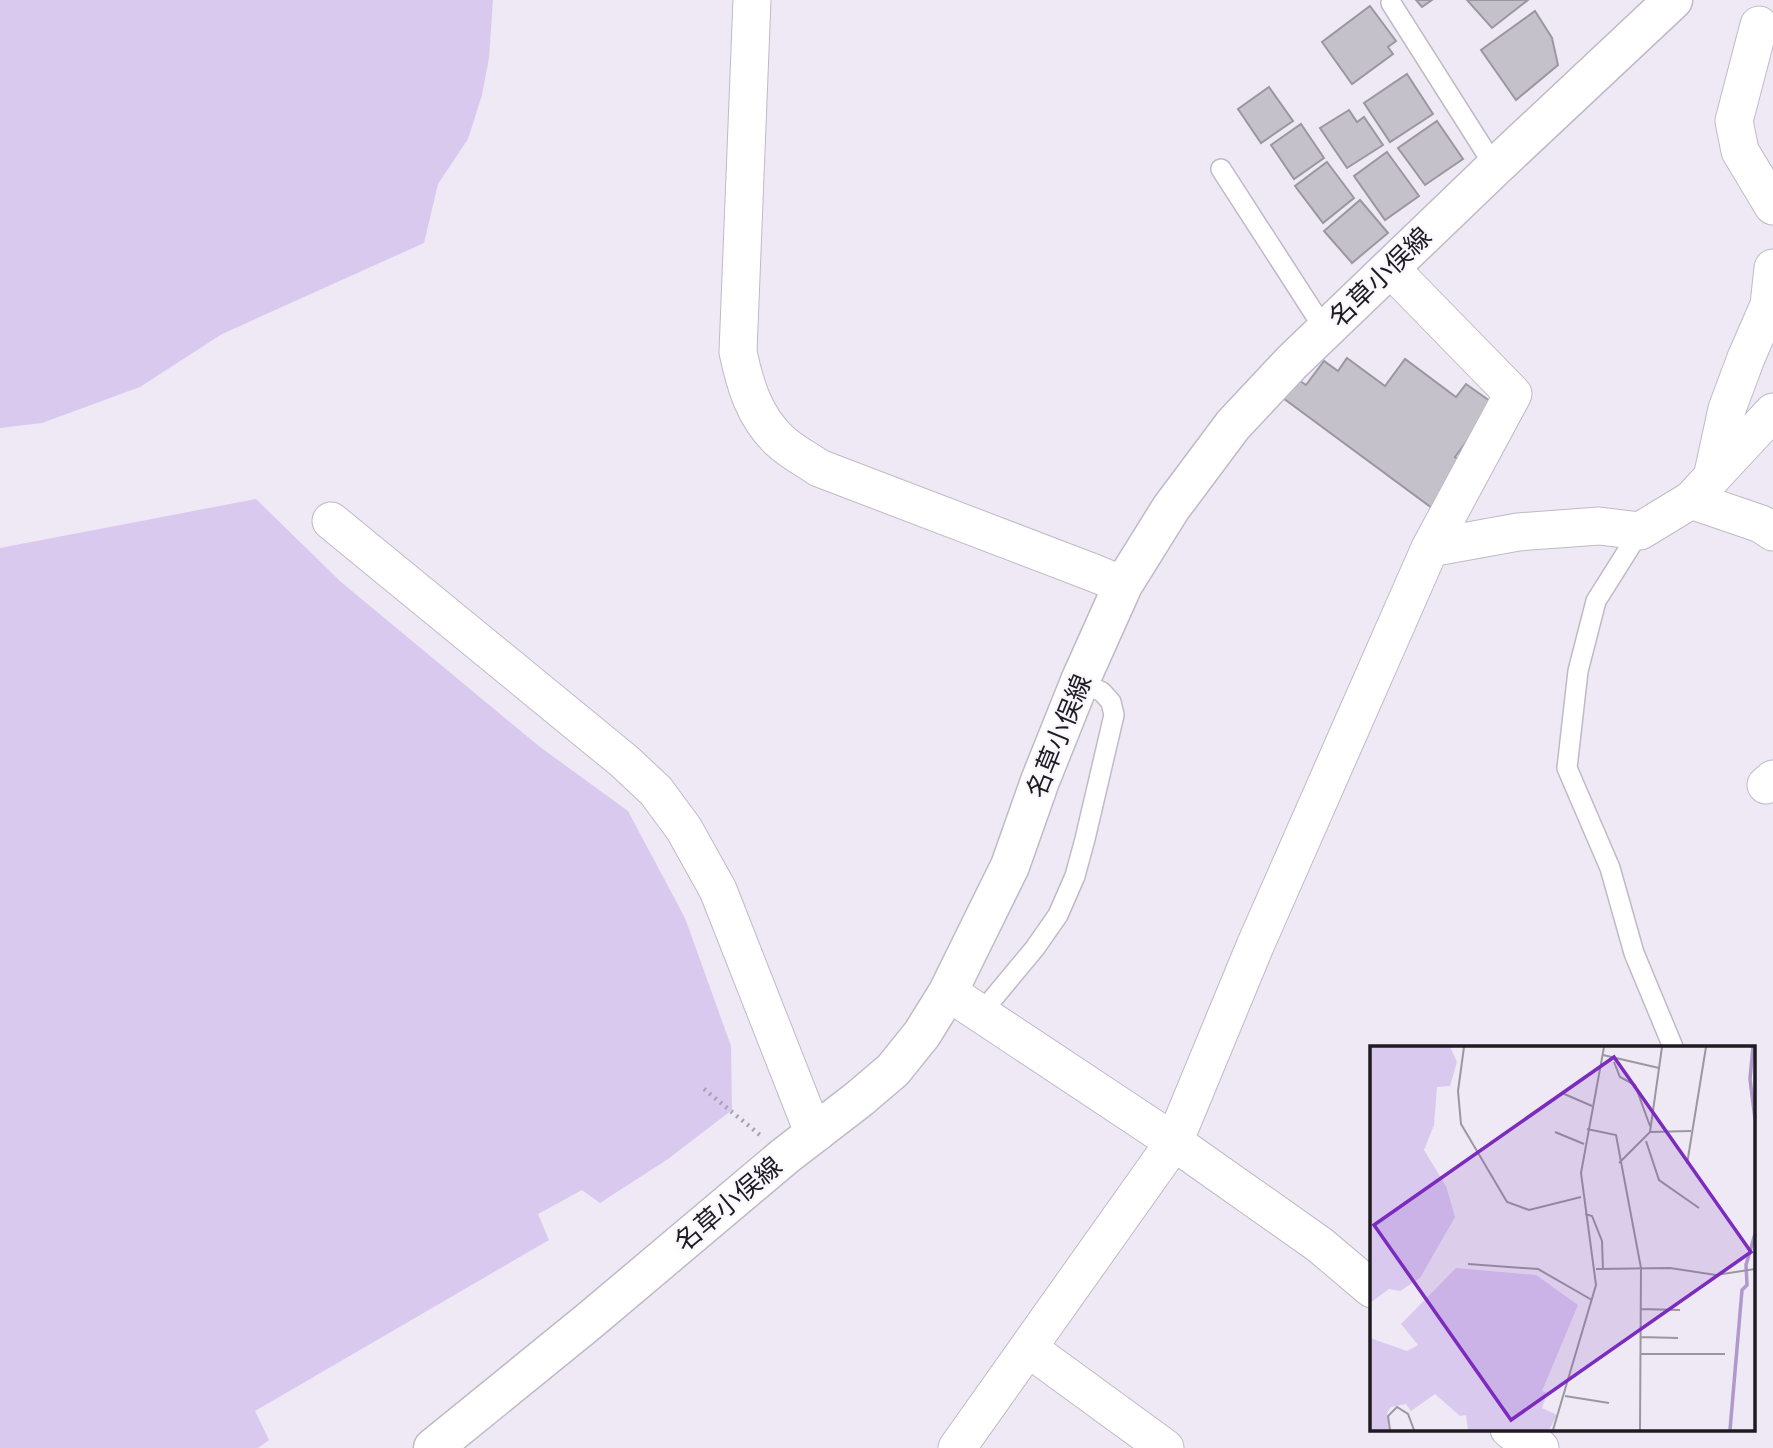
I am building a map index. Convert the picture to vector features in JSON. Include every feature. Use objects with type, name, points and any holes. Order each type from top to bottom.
[{"type":"main road","name":"名草小俣線","points":[[433,1448],[785,1156],[893,1070],[922,1034],[948,992],[1010,866],[1080,681],[1123,585],[1171,508],[1233,425],[1283,371],[1674,0]]},
{"type":"street","points":[[752,0],[738,352],[745,382],[757,411],[780,440],[819,468],[1123,585]]},
{"type":"street","points":[[1760,21],[1734,121],[1740,151],[1773,206]]},
{"type":"street","points":[[957,1448],[1174,1142],[1255,946],[1430,548],[1513,394],[1390,268]]},
{"type":"street","points":[[1702,489],[1727,410],[1769,304],[1773,268]]},
{"type":"street","points":[[1430,548],[1518,533],[1599,526],[1640,531],[1702,489],[1773,412]]},
{"type":"street","points":[[1702,489],[1773,532]]},
{"type":"street","points":[[331,521],[624,761],[656,791],[684,829],[718,890],[808,1119],[816,1133]]},
{"type":"street","points":[[948,992],[1174,1142],[1320,1245],[1370,1287]]},
{"type":"street","points":[[1028,1348],[1165,1448]]},
{"type":"street","points":[[1510,1430],[1540,1448]]},
{"type":"lane","points":[[1391,3],[1495,167]]},
{"type":"lane","points":[[1221,169],[1325,330]]},
{"type":"lane","points":[[1640,531],[1597,601],[1578,671],[1567,768],[1610,868],[1633,953],[1672,1046]]},
{"type":"lane","points":[[981,1013],[1035,948],[1058,915],[1075,876],[1114,715],[1111,702],[1102,692],[1080,681]]},
{"type":"path","points":[[704,1089],[785,1156]]},
{"type":"shaded area","points":[[0,0],[493,0],[489,58],[482,95],[468,139],[438,184],[424,243],[222,334],[140,387],[42,423],[0,428]]},
{"type":"shaded area","points":[[256,499],[341,582],[540,747],[628,811],[685,918],[731,1046],[732,1110],[668,1159],[600,1203],[582,1190],[538,1214],[549,1240],[255,1411],[269,1440],[258,1448],[0,1448],[0,548]]},
{"type":"building","points":[[1416,0],[1432,0],[1422,7]]},
{"type":"building","points":[[1467,0],[1528,0],[1492,28]]},
{"type":"building","points":[[1370,6],[1396,41],[1388,47],[1393,54],[1352,84],[1322,42]]},
{"type":"building","points":[[1535,11],[1552,38],[1558,65],[1516,100],[1481,50]]},
{"type":"building","points":[[1407,74],[1433,114],[1390,142],[1364,103]]},
{"type":"building","points":[[1269,87],[1293,121],[1261,143],[1238,109]]},
{"type":"building","points":[[1349,110],[1357,122],[1364,117],[1383,145],[1347,168],[1320,128]]},
{"type":"building","points":[[1437,121],[1463,159],[1425,185],[1398,148]]},
{"type":"building","points":[[1301,124],[1324,158],[1294,179],[1271,145]]},
{"type":"building","points":[[1387,152],[1419,196],[1385,220],[1354,176]]},
{"type":"building","points":[[1327,162],[1354,198],[1323,223],[1295,186]]},
{"type":"building","points":[[1360,200],[1388,233],[1352,263],[1324,231]]},
{"type":"building","points":[[1347,358],[1385,386],[1405,359],[1456,397],[1466,384],[1494,404],[1455,457],[1464,464],[1432,508],[1283,398],[1297,379],[1306,385],[1324,361],[1338,371]]}]
